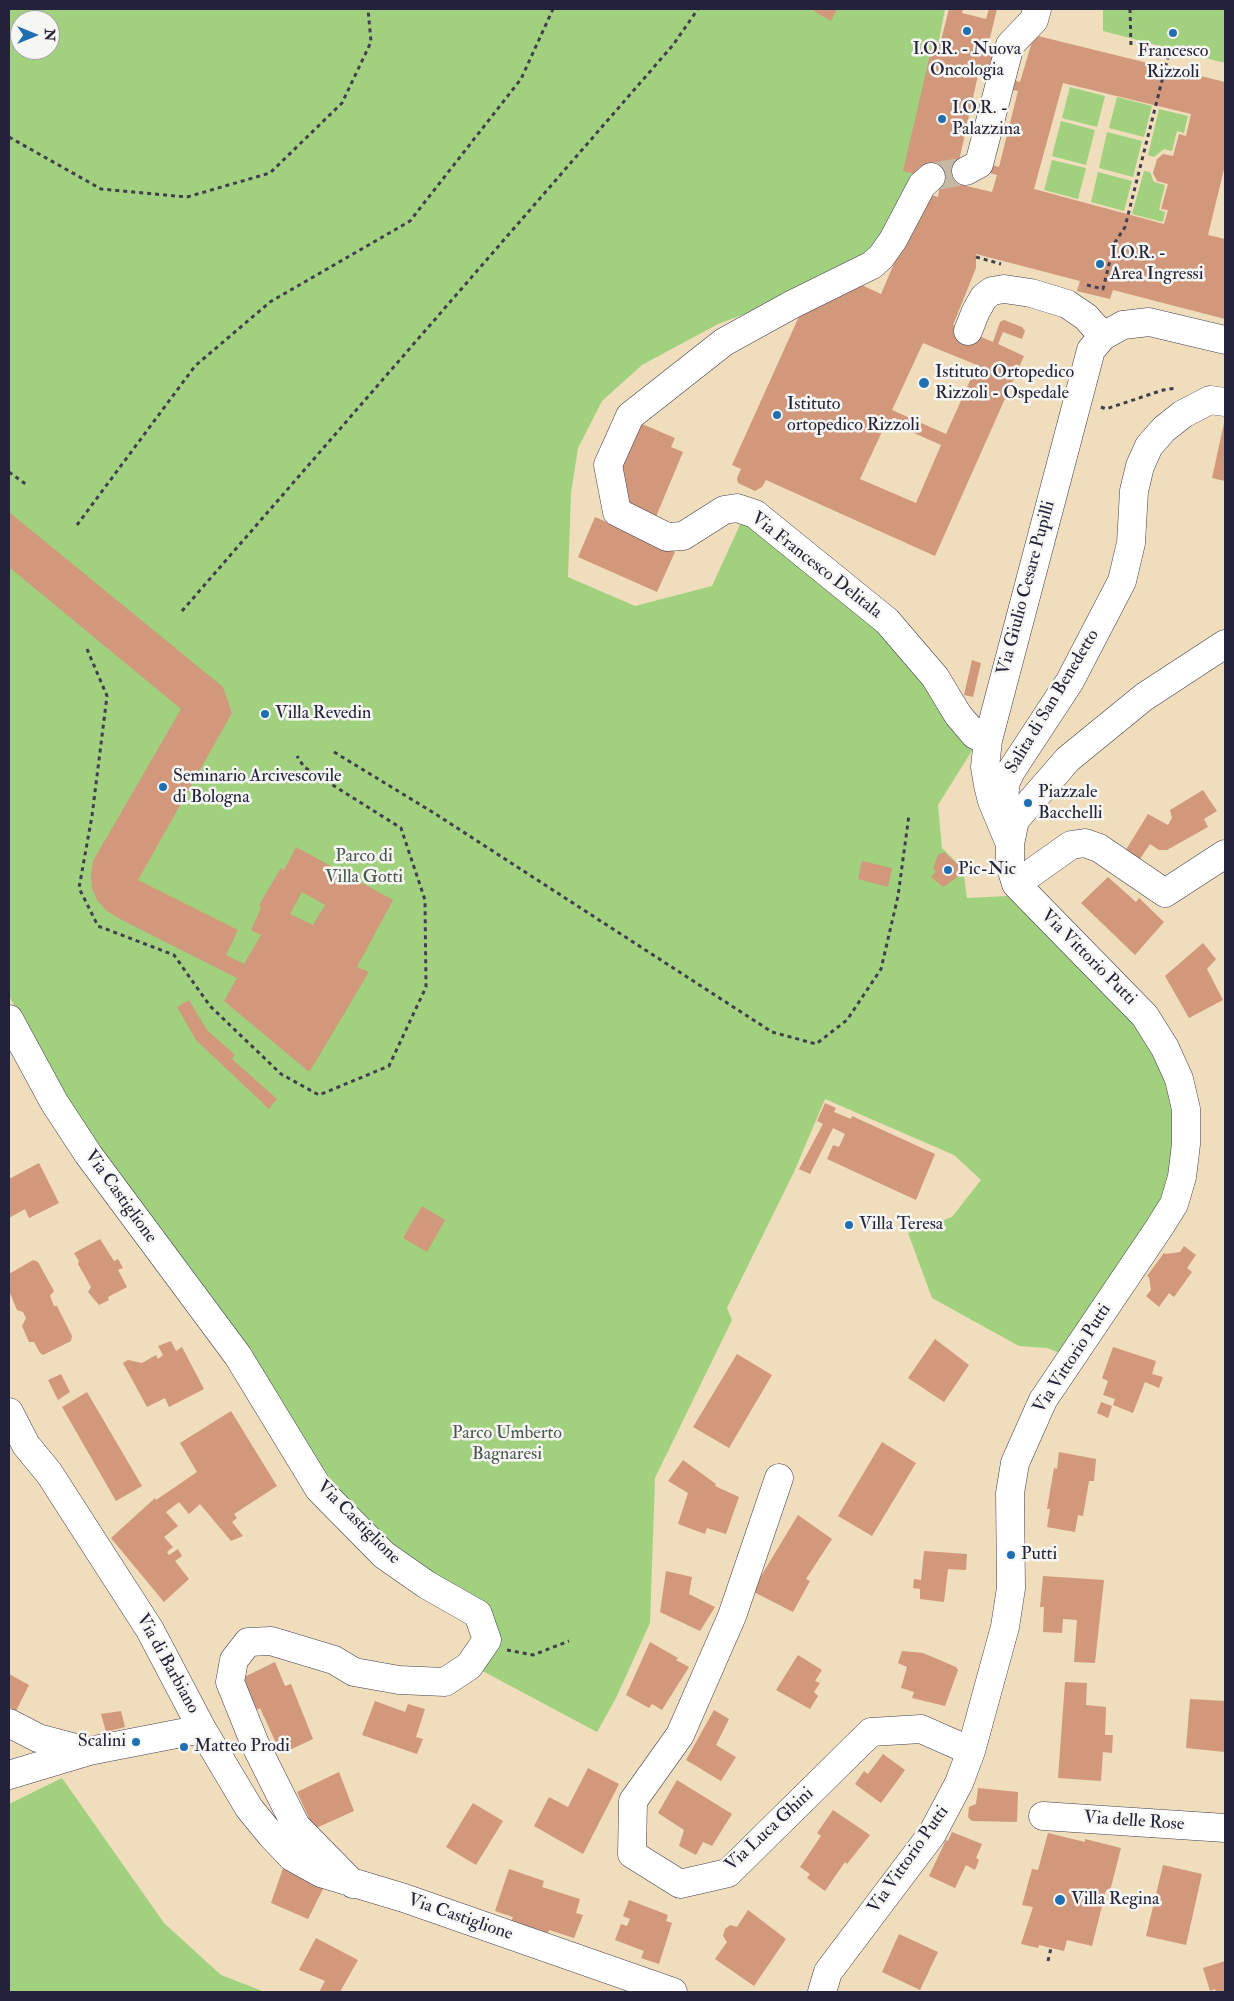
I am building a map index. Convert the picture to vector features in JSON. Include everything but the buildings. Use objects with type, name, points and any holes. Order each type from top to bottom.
[{"type":"street","points":[[966,171],[979,164],[1010,44],[1034,20],[1037,9]]},
{"type":"street","name":"Via Francesco Delitala","points":[[931,177],[922,185],[893,240],[881,257],[872,265],[793,304],[724,342],[630,416],[608,465],[617,512],[667,537],[683,536],[724,510],[737,508],[755,514],[887,621],[935,677],[958,715],[975,735],[988,740]]},
{"type":"street","points":[[968,331],[984,297],[992,291],[1004,289],[1031,293],[1067,304],[1086,317],[1103,336]]},
{"type":"street","name":"Via Giulio Cesare Pupilli","points":[[1005,832],[988,785],[985,767],[988,740],[1091,350],[1103,336],[1123,325],[1149,322],[1225,340]]},
{"type":"street","name":"Salita di San Benedetto","points":[[1005,832],[1006,782],[1011,771],[1070,682],[1122,581],[1131,543],[1134,491],[1140,466],[1149,446],[1164,429],[1183,414],[1210,400],[1225,402]]},
{"type":"street","points":[[1225,644],[1144,697],[1068,758],[1005,832],[1010,864],[1016,884],[1071,845],[1085,843],[1099,848],[1165,893],[1225,854]]},
{"type":"street","name":"Via Vittorio Putti","points":[[822,1992],[828,1972],[932,1834],[959,1783],[971,1751],[1005,1627],[1011,1588],[1010,1493],[1016,1463],[1043,1400],[1174,1204],[1182,1177],[1186,1144],[1186,1109],[1179,1079],[1165,1048],[1145,1016],[1016,884]]},
{"type":"street","name":"Via Castiglione","points":[[9,1019],[59,1110],[157,1248],[238,1356],[319,1488],[384,1554],[427,1585],[478,1614],[487,1640]]},
{"type":"street","name":"Via di Barbiano","points":[[9,1412],[26,1446],[49,1473],[150,1630],[202,1729],[249,1808],[292,1857],[321,1873],[353,1884]]},
{"type":"street","name":"Via Luca Ghini","points":[[779,1478],[732,1616],[680,1735],[633,1801],[632,1854],[680,1884],[728,1873],[871,1732],[921,1729],[971,1751]]},
{"type":"street","points":[[353,1884],[296,1826],[255,1744],[230,1682],[234,1660],[248,1642],[271,1640],[334,1660],[354,1672],[399,1680],[445,1682],[469,1666],[487,1640]]},
{"type":"street","points":[[9,1724],[38,1738],[89,1751]]},
{"type":"street","points":[[9,1775],[89,1751],[202,1729]]},
{"type":"street","name":"Via delle Rose","points":[[1043,1816],[1225,1828]]},
{"type":"street","name":"Via Castiglione","points":[[353,1884],[404,1898],[672,1992]]},
{"type":"path","points":[[9,137],[101,189],[187,197],[270,173],[342,103],[371,42],[368,9]]},
{"type":"path","points":[[77,525],[195,366],[270,302],[410,221],[521,79],[553,9]]},
{"type":"path","points":[[182,611],[673,45],[698,9]]},
{"type":"path","points":[[1130,9],[1131,47]]},
{"type":"path","points":[[1087,285],[1103,289],[1114,244],[1125,227],[1168,57]]},
{"type":"path","points":[[1077,400],[1106,409],[1163,390],[1181,388]]},
{"type":"path","points":[[9,472],[27,485]]},
{"type":"path","points":[[87,649],[107,696],[92,816],[79,888],[98,926],[174,955],[210,1006],[280,1074],[319,1095],[389,1066],[426,987],[425,900],[401,828],[304,767],[297,756]]},
{"type":"path","points":[[334,752],[434,813],[772,1032],[816,1044],[847,1020],[881,969],[898,896],[909,815]]},
{"type":"path","points":[[487,1640],[498,1648],[533,1655],[569,1641]]},
{"type":"path","points":[[1048,1961],[1051,1948]]},
{"type":"green space","name":"Parco di Villa Gotti","points":[[9,9],[945,9],[938,45],[941,93],[893,240],[780,301],[718,324],[642,365],[602,401],[578,448],[571,493],[568,577],[635,606],[712,586],[744,516],[851,599],[919,672],[973,749],[938,805],[942,848],[963,869],[967,898],[1028,895],[1177,1067],[1190,1167],[1073,1358],[1047,1348],[1019,1346],[932,1298],[908,1233],[952,1217],[981,1180],[954,1155],[825,1099],[794,1172],[727,1308],[732,1320],[655,1478],[650,1623],[616,1698],[597,1732],[477,1668],[494,1642],[393,1552],[366,1524],[330,1478],[63,1093],[9,996]]},
{"type":"green space","points":[[1103,9],[1225,9],[1225,63],[1103,31]]},
{"type":"green space","points":[[1070,87],[1105,96],[1097,127],[1062,118]]},
{"type":"green space","points":[[1117,97],[1152,106],[1144,137],[1109,128]]},
{"type":"green space","points":[[1159,109],[1188,116],[1184,133],[1177,131],[1172,151],[1164,149],[1154,157],[1148,155]]},
{"type":"green space","points":[[1061,121],[1095,130],[1086,165],[1052,156]]},
{"type":"green space","points":[[1107,132],[1142,141],[1133,177],[1099,168]]},
{"type":"green space","points":[[1052,160],[1086,168],[1078,199],[1044,190]]},
{"type":"green space","points":[[1144,171],[1150,172],[1154,182],[1165,185],[1159,210],[1165,212],[1163,222],[1132,214]]},
{"type":"green space","points":[[1098,172],[1132,181],[1124,211],[1091,202]]},
{"type":"green space","points":[[62,1778],[164,1923],[221,1975],[265,1992],[9,1992],[9,1804]]},
{"type":"tunnel","points":[[931,177],[966,171]]},
{"type":"place","name":"I.O.R. - Nuova Oncologia","points":[[967,31]]},
{"type":"place","name":"Francesco Rizzoli","points":[[1173,33]]},
{"type":"place","name":"I.O.R. - Palazzina","points":[[942,119]]},
{"type":"place","name":"I.O.R. - Area Ingressi","points":[[1100,264]]},
{"type":"place","name":"Istituto Ortopedico Rizzoli - Ospedale","points":[[924,383]]},
{"type":"place","name":"Istituto ortopedico Rizzoli","points":[[777,415]]},
{"type":"place","name":"Villa Revedin","points":[[265,714]]},
{"type":"place","name":"Seminario Arcivescovile di Bologna","points":[[163,787]]},
{"type":"place","name":"Piazzale Bacchelli","points":[[1028,803]]},
{"type":"place","name":"Pic-Nic","points":[[948,870]]},
{"type":"place","name":"Villa Teresa","points":[[849,1225]]},
{"type":"place","name":"Putti","points":[[1011,1555]]},
{"type":"place","name":"Scalini","points":[[136,1742]]},
{"type":"place","name":"Matteo Prodi","points":[[184,1747]]},
{"type":"place","name":"Villa Regina","points":[[1060,1900]]},
{"type":"park label","name":"Parco Umberto Bagnaresi","points":[[507,1444]]}]
